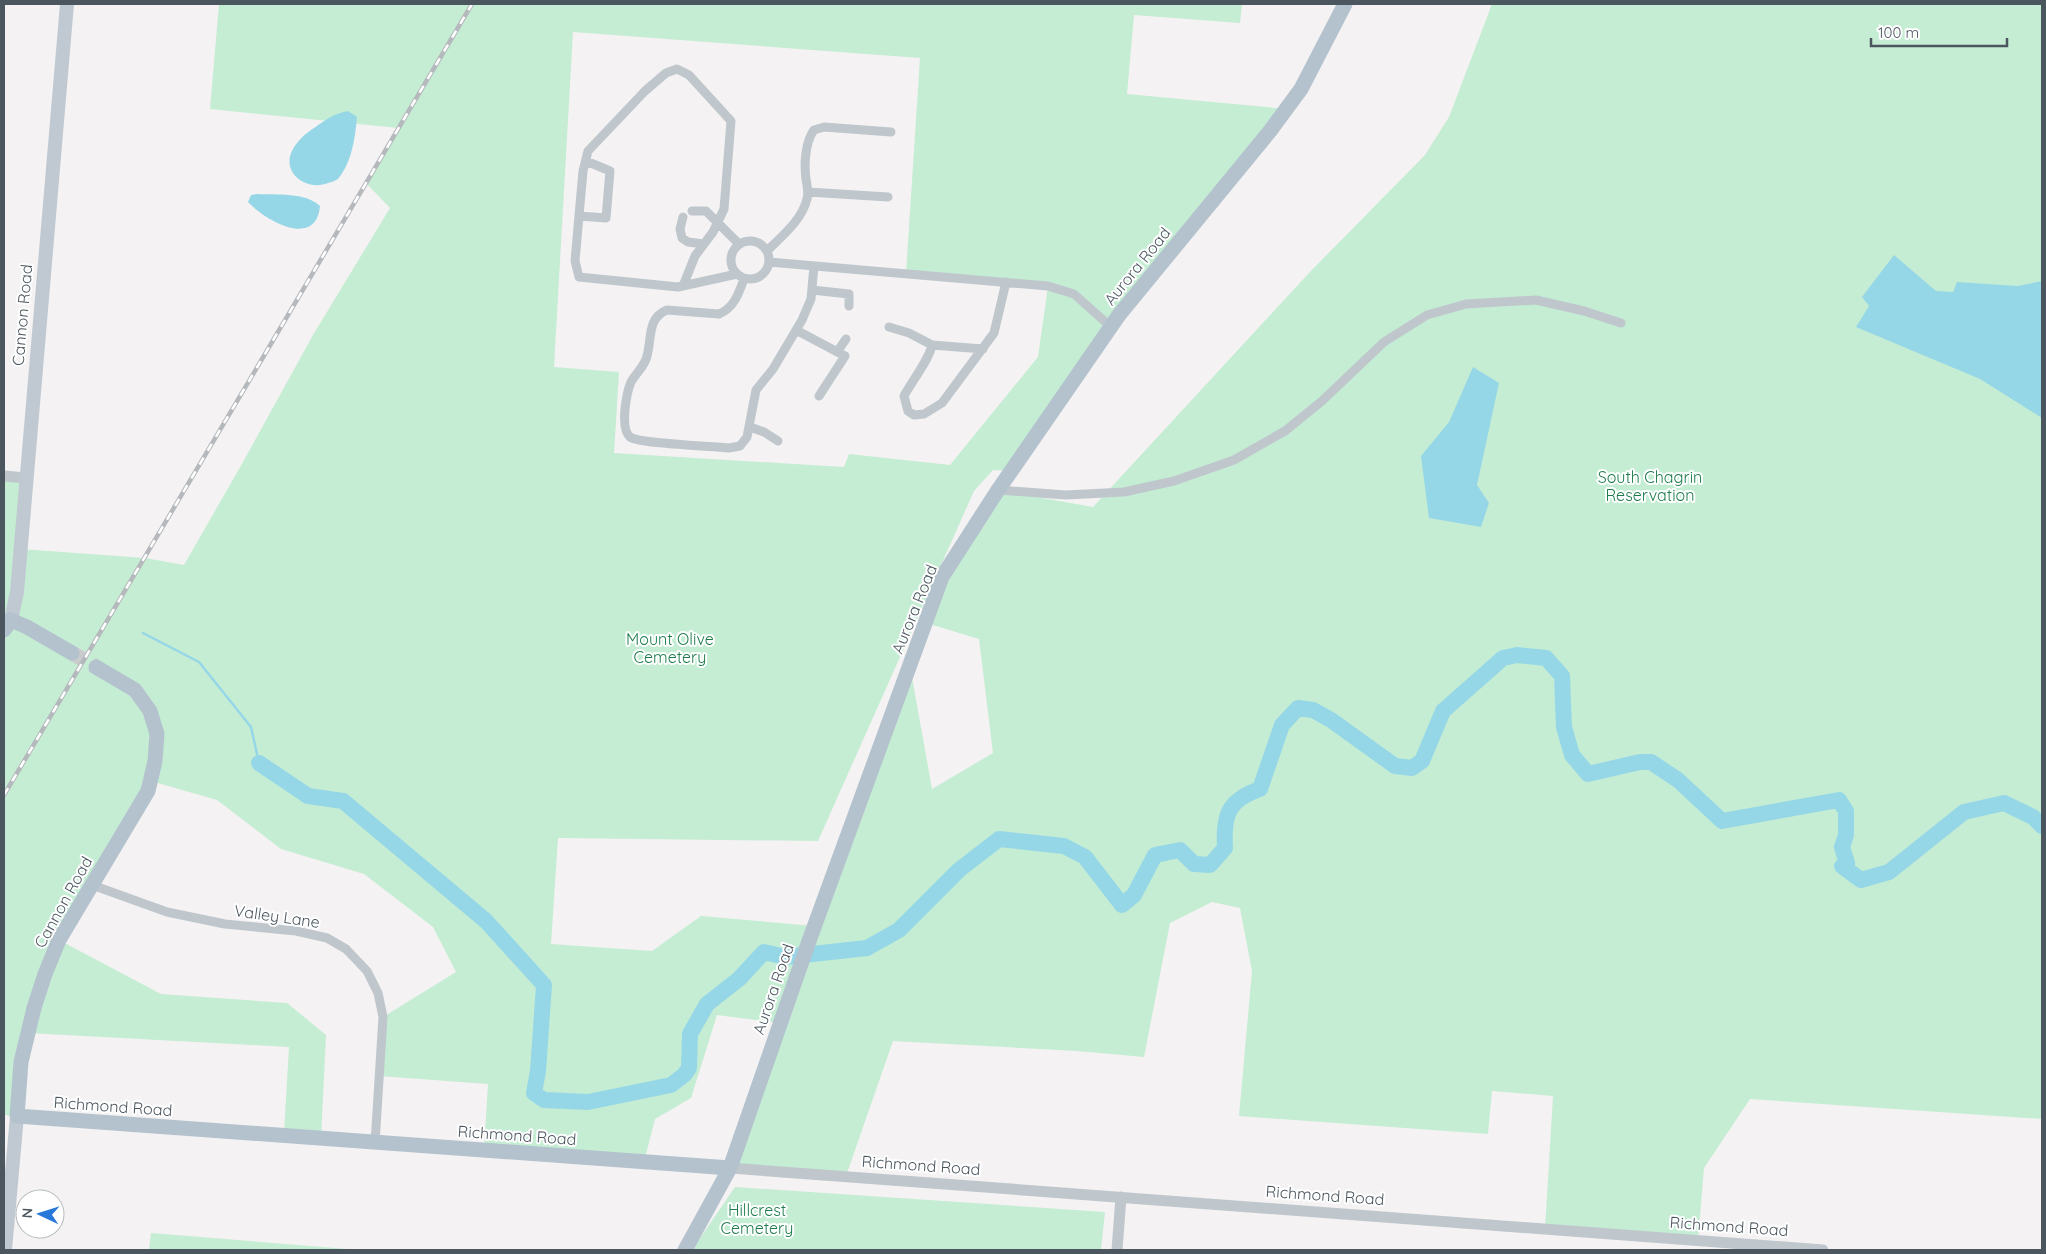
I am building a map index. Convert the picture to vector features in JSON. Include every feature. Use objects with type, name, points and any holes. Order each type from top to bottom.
[{"type":"main road","name":"Cannon Road","points":[[67,4],[17,592],[8,625],[27,627],[72,653]]},
{"type":"main road","name":"Aurora Road","points":[[686,1250],[730,1168],[809,941],[942,577],[998,490],[1111,327],[1272,128],[1301,89],[1345,4]]},
{"type":"main road","name":"Cannon Road","points":[[5,1250],[21,1062],[39,991],[59,940],[148,791],[155,761],[157,734],[150,711],[135,690],[96,667]]},
{"type":"main road","name":"Richmond Road","points":[[17,1116],[730,1168]]},
{"type":"street","points":[[683,286],[695,256],[718,221],[724,208],[731,121],[689,76],[677,69],[666,73],[607,128],[588,151],[575,261],[579,277],[678,287],[740,276],[756,279],[765,272],[770,262],[767,251],[760,243],[755,241],[744,242],[739,244],[732,253],[733,270],[740,276]]},
{"type":"street","points":[[767,251],[804,208],[808,192],[806,178],[808,142],[814,130],[824,127],[891,132]]},
{"type":"street","points":[[579,216],[606,218],[610,170],[586,161]]},
{"type":"street","points":[[808,192],[888,197]]},
{"type":"street","points":[[692,211],[706,211],[739,244]]},
{"type":"street","points":[[683,217],[680,229],[682,238],[688,242],[704,244]]},
{"type":"street","points":[[770,262],[1048,286],[1074,294],[1111,327]]},
{"type":"street","points":[[740,276],[734,302],[726,311],[719,314],[667,310],[656,318],[652,325],[647,357],[631,382],[627,396],[624,430],[634,439],[642,442],[729,448],[740,446],[744,442],[750,427],[756,390],[773,369],[796,330],[811,299],[814,266]]},
{"type":"street","points":[[932,344],[927,360],[916,373],[904,396],[908,411],[914,415],[928,413],[942,403],[994,334],[1006,282]]},
{"type":"street","points":[[812,290],[850,294],[849,306]]},
{"type":"street","points":[[998,490],[1066,495],[1124,492],[1174,482],[1234,460],[1292,425],[1322,401],[1384,342],[1427,315],[1466,304],[1536,300],[1584,311],[1621,323]]},
{"type":"street","points":[[889,327],[909,333],[932,344],[983,349]]},
{"type":"street","points":[[796,330],[844,356],[819,396]]},
{"type":"street","points":[[837,352],[846,339]]},
{"type":"street","points":[[750,427],[764,432],[778,442]]},
{"type":"street","points":[[4,476],[26,478]]},
{"type":"street","name":"Valley Lane","points":[[92,885],[167,912],[225,924],[296,931],[327,938],[346,949],[367,971],[378,993],[383,1017],[375,1143]]},
{"type":"street","name":"Richmond Road","points":[[730,1168],[1823,1250]]},
{"type":"street","points":[[1117,1250],[1121,1197]]},
{"type":"green space","points":[[219,4],[1242,4],[1240,23],[1134,15],[1127,94],[1287,109],[1119,315],[1011,471],[993,470],[974,491],[818,841],[558,838],[551,944],[652,951],[701,916],[814,926],[910,666],[932,789],[993,753],[979,639],[926,623],[942,577],[998,490],[1093,507],[1309,273],[1425,155],[1449,117],[1492,4],[2042,4],[2042,1119],[1750,1099],[1704,1168],[1698,1241],[1545,1229],[1553,1096],[1492,1091],[1488,1134],[1239,1116],[1252,971],[1240,908],[1212,902],[1170,923],[1144,1057],[1077,1051],[893,1041],[846,1176],[730,1168],[779,1023],[717,1015],[691,1098],[655,1119],[644,1162],[484,1150],[488,1084],[379,1076],[383,1017],[456,972],[433,927],[364,874],[281,849],[217,800],[151,781],[59,940],[161,994],[287,1003],[326,1035],[321,1139],[284,1133],[289,1047],[28,1033],[17,1116],[4,1115],[4,476],[26,478],[21,549],[145,558],[184,565],[313,335],[390,208],[366,183],[398,128],[210,109]],"holes":[[[573,32],[920,58],[906,273],[1048,286],[1038,357],[950,465],[849,454],[844,467],[614,453],[619,372],[554,367]]]},
{"type":"green space","name":"Hillcrest Cemetery","points":[[735,1187],[1105,1212],[1101,1250],[692,1250]]},
{"type":"green space","points":[[151,1233],[360,1250],[149,1250]]},
{"type":"water","points":[[348,111],[357,117],[355,133],[350,157],[338,179],[319,185],[311,185],[297,178],[292,172],[290,157],[297,143],[308,132],[327,119]]},
{"type":"water","points":[[251,195],[299,196],[307,198],[320,206],[316,219],[310,226],[300,229],[289,227],[266,217],[248,202]]},
{"type":"water","points":[[1894,255],[1936,291],[1953,292],[1957,282],[2018,286],[2042,281],[2042,418],[1980,379],[1856,327],[1869,306],[1862,297]]},
{"type":"water","points":[[1473,367],[1499,383],[1477,485],[1489,503],[1481,527],[1429,518],[1421,456],[1449,422]]},
{"type":"waterway","points":[[143,633],[199,662],[251,727],[259,763]]},
{"type":"waterway","points":[[259,763],[308,796],[343,801],[486,921],[544,985],[538,1071],[534,1093],[544,1100],[588,1102],[671,1085],[684,1075],[689,1068],[690,1034],[707,1004],[739,979],[764,952],[785,957],[867,948],[899,930],[959,870],[999,839],[1064,846],[1085,857],[1122,905],[1134,895],[1155,855],[1180,850],[1194,864],[1210,865],[1225,848],[1225,826],[1230,810],[1241,798],[1260,789],[1282,725],[1298,708],[1313,710],[1331,720],[1395,766],[1412,768],[1422,761],[1443,711],[1503,658],[1517,655],[1546,658],[1562,676],[1564,727],[1572,755],[1588,774],[1640,762],[1651,762],[1678,780],[1722,821],[1839,800],[1846,811],[1846,835],[1842,847],[1847,863],[1842,866],[1861,880],[1889,872],[1964,812],[2004,803],[2033,817],[2042,826]]},
{"type":"tunnel","points":[[72,653],[96,667]]},
{"type":"railway","points":[[4,795],[472,4]]},
{"type":"park label","name":"South Chagrin Reservation","points":[[1650,486]]},
{"type":"park label","name":"Mount Olive Cemetery","points":[[670,648]]}]
